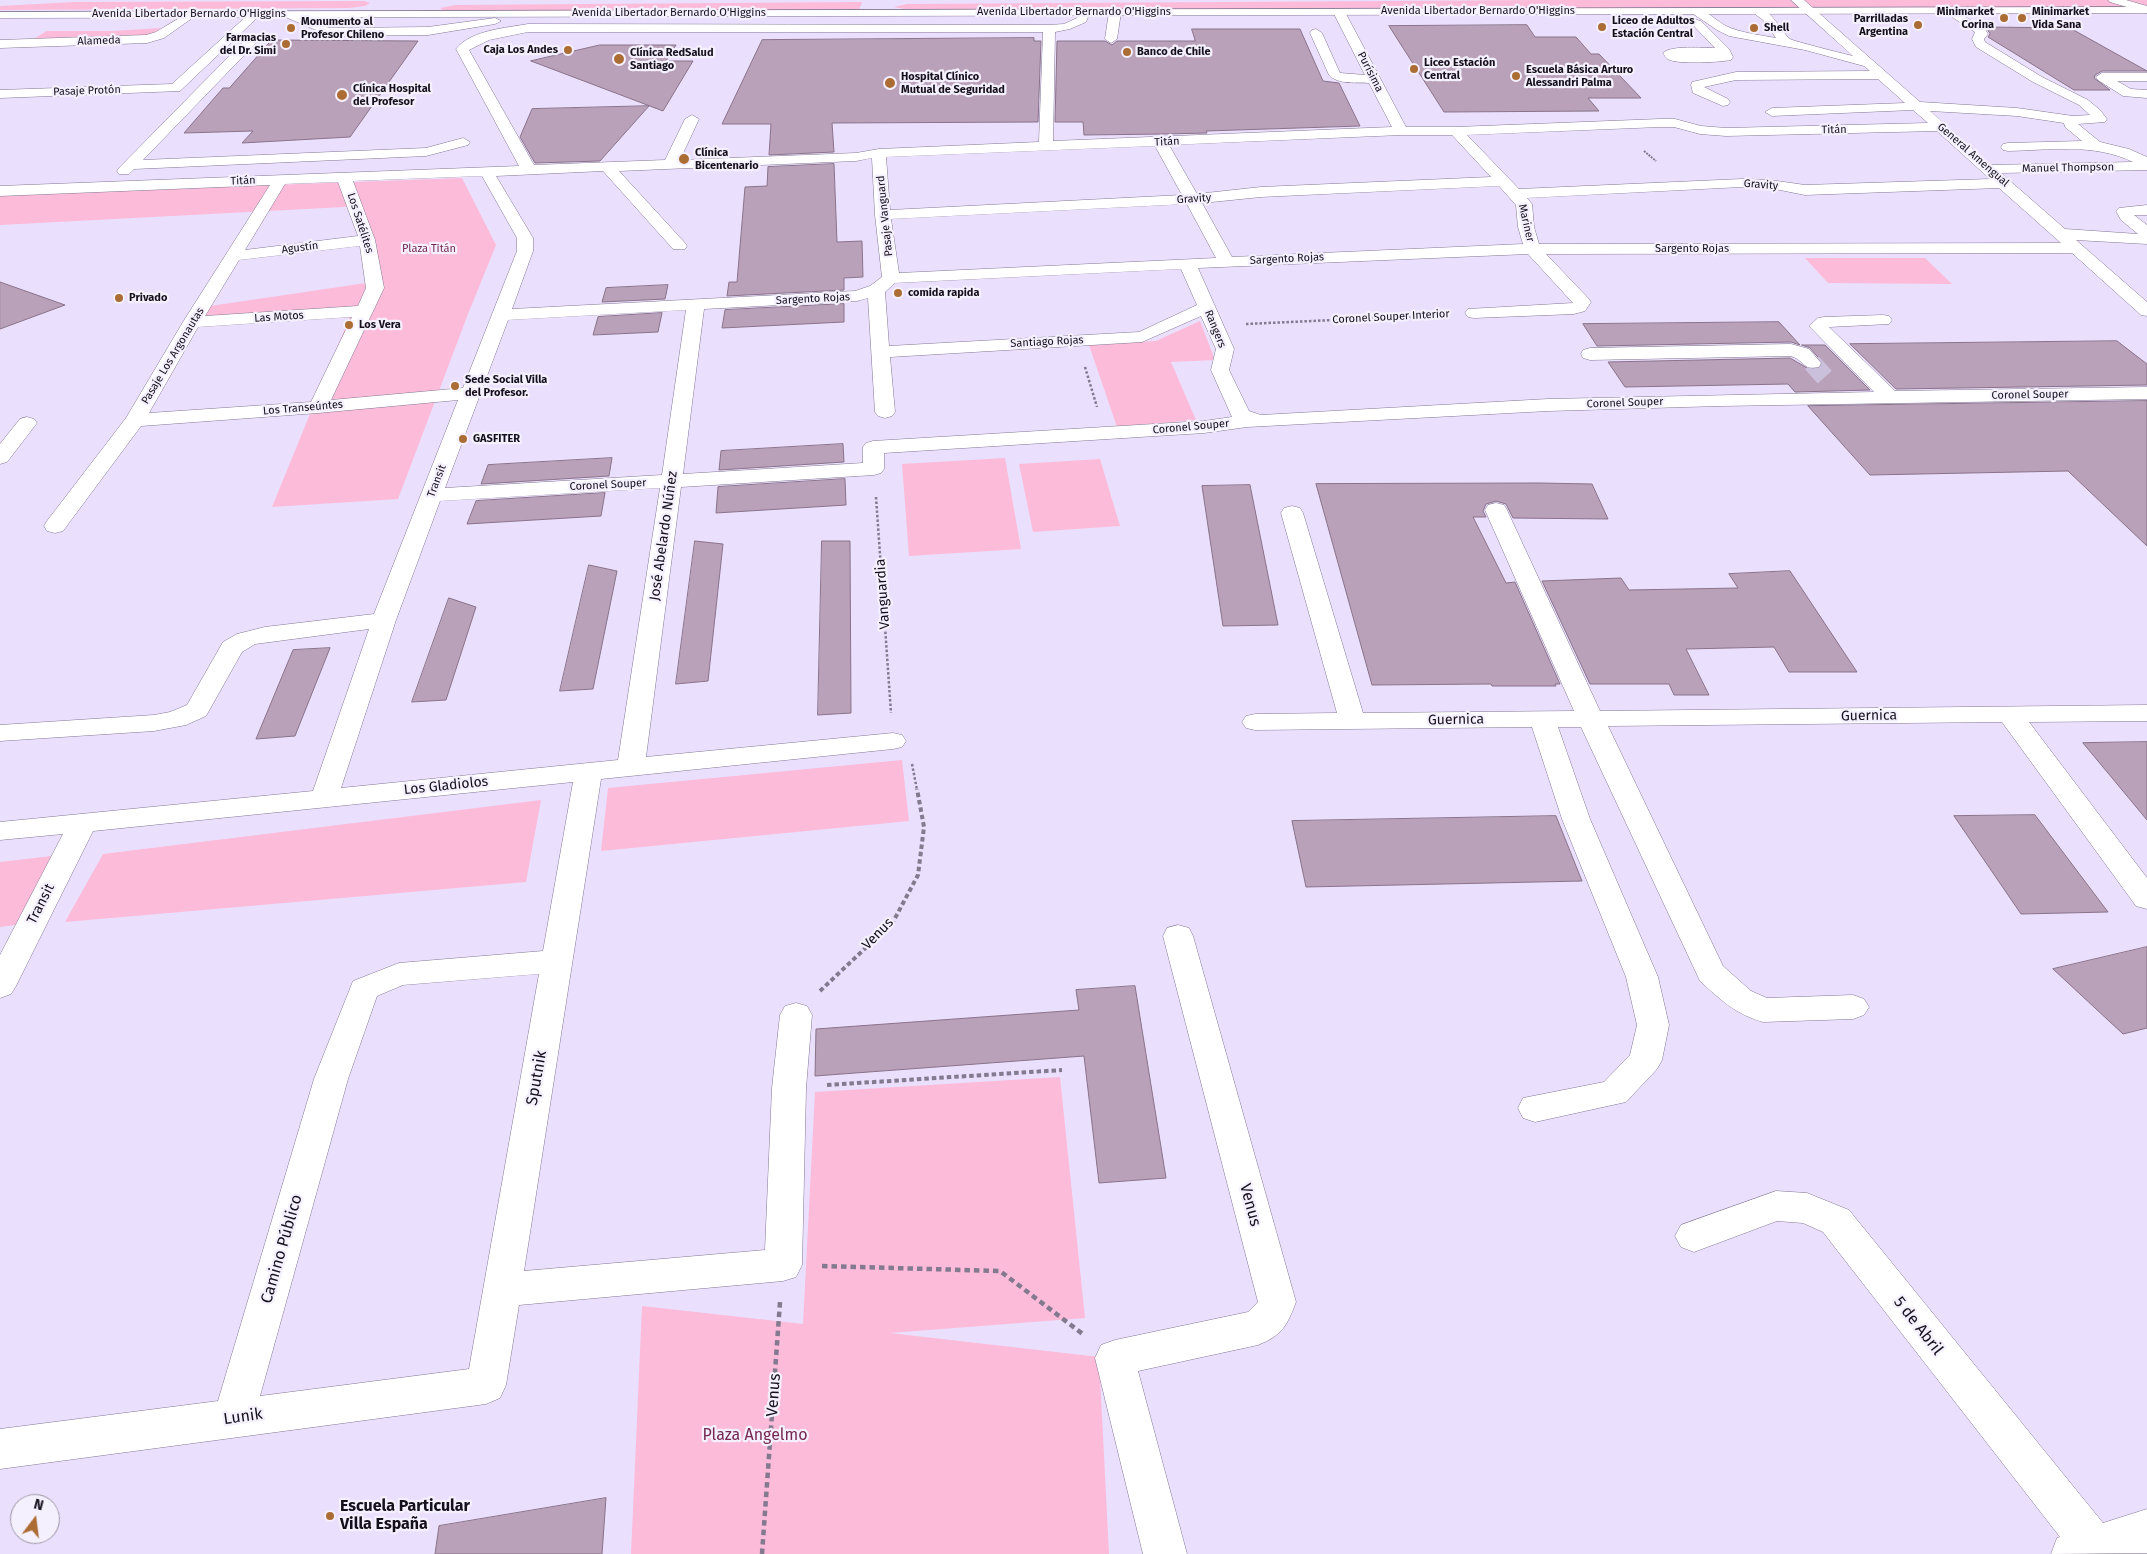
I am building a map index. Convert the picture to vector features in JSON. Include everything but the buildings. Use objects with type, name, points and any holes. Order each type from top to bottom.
[{"type":"street","points":[[873,29],[885,0]]},
{"type":"street","points":[[1757,11],[1770,6],[1770,3],[1765,0]]},
{"type":"street","name":"General Amengual","points":[[1797,0],[2147,311]]},
{"type":"street","points":[[2069,10],[2092,7],[2099,3],[2100,0]]},
{"type":"street","points":[[2114,0],[2147,10]]},
{"type":"street","points":[[344,14],[381,7],[386,2]]},
{"type":"street","points":[[442,14],[435,10],[435,7],[448,2]]},
{"type":"street","points":[[1757,113],[1918,106],[2017,112],[2073,120],[2101,118],[2095,111],[2072,96],[2046,84],[1980,44],[1978,39],[1982,34],[1980,30],[1950,10]]},
{"type":"street","name":"Avenida Libertador Bernardo O'Higgins","points":[[0,15],[2147,10]]},
{"type":"street","points":[[1676,11],[1696,23],[1725,52]]},
{"type":"street","points":[[1695,11],[1721,28],[1733,33],[1786,42],[1877,70]]},
{"type":"street","points":[[1757,11],[1767,18],[1786,42]]},
{"type":"street","points":[[529,170],[462,49],[467,45],[482,39],[528,28],[1049,28],[1075,24],[1082,20],[1084,12]]},
{"type":"street","points":[[1111,39],[1115,12]]},
{"type":"street","name":"Purísima","points":[[1339,12],[1401,131]]},
{"type":"street","points":[[109,187],[264,28],[283,14],[327,31],[348,32],[428,31],[474,26],[531,13],[528,28]]},
{"type":"street","points":[[0,26],[46,22],[94,14]]},
{"type":"street","name":"Alameda","points":[[0,44],[147,39],[160,35],[191,14]]},
{"type":"street","name":"Pasaje Protón","points":[[3,96],[175,88],[255,14]]},
{"type":"street","points":[[692,119],[673,159],[1046,142],[1049,28]]},
{"type":"street","points":[[1786,42],[1832,31]]},
{"type":"street","points":[[1316,33],[1335,75],[1344,78],[1374,79]]},
{"type":"street","points":[[1723,102],[1698,90],[1697,85],[1736,76],[1877,70]]},
{"type":"street","points":[[2147,77],[2102,77],[2128,93],[2147,94]]},
{"type":"street","points":[[2073,120],[2070,124],[2073,128],[2096,145]]},
{"type":"street","name":"Titán","points":[[0,191],[607,167],[673,159],[856,157],[1046,142],[1161,143],[1401,131],[1456,131],[1670,123],[1700,130],[1726,132],[1942,127]]},
{"type":"street","name":"Mariner","points":[[1456,131],[1524,204],[1526,227],[1533,250],[1582,302],[1579,307],[1566,310],[1474,313]]},
{"type":"street","points":[[130,165],[426,152],[463,142]]},
{"type":"street","points":[[1161,143],[1226,261]]},
{"type":"street","points":[[2008,147],[2096,145],[2124,152],[2147,165]]},
{"type":"street","name":"Pasaje Vanguard","points":[[879,154],[883,215],[891,278]]},
{"type":"street","name":"Manuel Thompson","points":[[1989,169],[2147,165]]},
{"type":"street","points":[[607,167],[679,246]]},
{"type":"street","name":"Transit","points":[[324,798],[384,620],[502,315],[526,245],[522,232],[486,171]]},
{"type":"street","name":"Los Satélites","points":[[318,407],[366,311],[375,288],[367,240],[344,177]]},
{"type":"street","name":"Pasaje Los Argonautas","points":[[56,526],[135,420],[192,322],[282,180]]},
{"type":"street","name":"Gravity","points":[[883,215],[1193,199],[1261,192],[1504,181]]},
{"type":"street","name":"Gravity","points":[[1516,194],[1742,183],[1770,184],[1805,190],[2005,183]]},
{"type":"street","points":[[2147,210],[2124,211],[2127,218],[2147,233]]},
{"type":"street","points":[[2062,234],[2147,239]]},
{"type":"street","name":"Agustín","points":[[234,256],[367,240]]},
{"type":"street","name":"Sargento Rojas","points":[[502,315],[857,296],[876,290],[891,278],[1499,249],[2078,248]]},
{"type":"street","name":"Rangers","points":[[1187,263],[1226,349],[1220,370],[1241,415],[1249,419]]},
{"type":"street","points":[[876,290],[885,412]]},
{"type":"street","name":"José Abelardo Núñez","points":[[631,768],[696,305]]},
{"type":"street","name":"Santiago Rojas","points":[[880,352],[1142,337],[1206,307]]},
{"type":"street","name":"Las Motos","points":[[192,322],[366,311]]},
{"type":"street","points":[[1884,320],[1831,321],[1824,322],[1818,326],[1890,397]]},
{"type":"street","points":[[1590,354],[1791,350],[1802,353],[1812,363]]},
{"type":"street","points":[[1831,384],[1844,398]]},
{"type":"street","name":"Los Transeúntes","points":[[135,420],[318,407],[471,393]]},
{"type":"street","name":"Coronel Souper","points":[[432,495],[874,469],[873,448],[1204,427],[1237,423],[1249,419],[1261,420],[1548,405],[2147,393]]},
{"type":"street","points":[[0,458],[27,423]]},
{"type":"street","points":[[1496,510],[1591,719],[1711,973],[1740,999],[1762,1010],[1853,1007]]},
{"type":"street","points":[[1292,513],[1352,721]]},
{"type":"street","points":[[0,733],[154,723],[177,719],[197,710],[232,647],[246,639],[265,634],[384,620]]},
{"type":"street","name":"Guernica","points":[[1255,722],[2147,713]]},
{"type":"street","points":[[2009,714],[2147,899]]},
{"type":"street","points":[[1535,1108],[1614,1093],[1645,1060],[1653,1024],[1642,977],[1576,819],[1542,720]]},
{"type":"street","name":"Los Gladiolos","points":[[0,831],[892,741]]},
{"type":"street","name":"Sputnik","points":[[486,1385],[588,772]]},
{"type":"street","name":"Transit","points":[[0,986],[83,823]]},
{"type":"street","name":"Venus","points":[[1115,1358],[1258,1327],[1271,1316],[1277,1302],[1178,936]]},
{"type":"street","name":"Camino Público","points":[[232,1418],[331,1079],[364,989],[399,974],[557,961]]},
{"type":"street","points":[[502,1290],[783,1265],[789,1088],[796,1015]]},
{"type":"street","name":"5 de Abril","points":[[1694,1236],[1776,1206],[1807,1208],[1836,1221],[2084,1551],[2147,1531]]},
{"type":"street","points":[[1115,1358],[1165,1554]]},
{"type":"street","name":"Lunik","points":[[0,1449],[486,1385]]},
{"type":"path","name":"Coronel Souper Interior","points":[[1215,326],[1474,313]]},
{"type":"path","points":[[1078,340],[1104,433]]},
{"type":"path","name":"Vanguardia","points":[[874,469],[892,741]]},
{"type":"path","name":"Venus","points":[[796,1015],[892,922],[918,875],[924,827],[910,750],[892,741]]},
{"type":"path","points":[[789,1088],[1062,1070]]},
{"type":"path","points":[[783,1265],[1000,1271],[1115,1358]]},
{"type":"path","name":"Venus","points":[[762,1554],[783,1265]]},
{"type":"green space","points":[[1548,0],[2147,0],[2147,8],[910,10],[894,7],[907,4]]},
{"type":"green space","points":[[364,1],[370,3],[365,6],[349,8],[0,10],[0,6],[76,2]]},
{"type":"green space","points":[[862,2],[859,10],[853,11],[444,11],[440,8],[456,5]]},
{"type":"green space","points":[[161,28],[149,36],[30,41],[47,31],[113,31]]},
{"type":"green space","name":"Plaza Titán","points":[[462,178],[496,245],[398,499],[272,507],[350,316],[198,327],[210,306],[366,283],[370,265],[363,206],[0,225],[0,195]]},
{"type":"green space","points":[[1805,258],[1925,258],[1952,284],[1828,283]]},
{"type":"green space","points":[[1200,321],[1215,360],[1171,362],[1196,420],[1117,427],[1089,345],[1156,341]]},
{"type":"green space","points":[[1005,458],[1021,549],[909,556],[902,464]]},
{"type":"green space","points":[[1100,459],[1120,526],[1033,532],[1019,464]]},
{"type":"green space","points":[[902,760],[909,821],[601,851],[608,788]]},
{"type":"green space","points":[[541,800],[526,882],[65,922],[103,854]]},
{"type":"green space","points":[[60,855],[23,924],[0,927],[0,862]]},
{"type":"green space","name":"Plaza Angelmo","points":[[1060,1077],[1085,1318],[890,1333],[1099,1357],[1109,1554],[631,1554],[642,1306],[803,1324],[815,1092]]},
{"type":"tunnel","points":[[1812,363],[1831,384]]},
{"type":"place","name":"Minimarket Corina","points":[[2004,18]]},
{"type":"place","name":"Minimarket Vida Sana","points":[[2022,18]]},
{"type":"place","name":"Parrilladas Argentina","points":[[1918,25]]},
{"type":"place","name":"Liceo de Adultos Estación Central","points":[[1602,27]]},
{"type":"place","name":"Monumento al Profesor Chileno","points":[[291,28]]},
{"type":"place","name":"Shell","points":[[1754,28]]},
{"type":"place","name":"Farmacias del Dr. Simi","points":[[286,44]]},
{"type":"place","name":"Caja Los Andes","points":[[568,50]]},
{"type":"place","name":"Banco de Chile","points":[[1127,52]]},
{"type":"place","name":"Clínica RedSalud Santiago","points":[[619,59]]},
{"type":"place","name":"Liceo Estación Central","points":[[1414,69]]},
{"type":"place","name":"Escuela Básica Arturo Alessandri Palma","points":[[1516,76]]},
{"type":"place","name":"Hospital Clínico Mutual de Seguridad","points":[[890,83]]},
{"type":"place","name":"Clínica Hospital del Profesor","points":[[342,95]]},
{"type":"place","name":"Clínica Bicentenario","points":[[684,159]]},
{"type":"place","name":"comida rapida","points":[[898,293]]},
{"type":"place","name":"Privado","points":[[119,298]]},
{"type":"place","name":"Los Vera","points":[[349,325]]},
{"type":"place","name":"Sede Social Villa del Profesor.","points":[[455,386]]},
{"type":"place","name":"GASFITER","points":[[463,439]]},
{"type":"place","name":"Escuela Particular Villa España","points":[[330,1516]]}]
